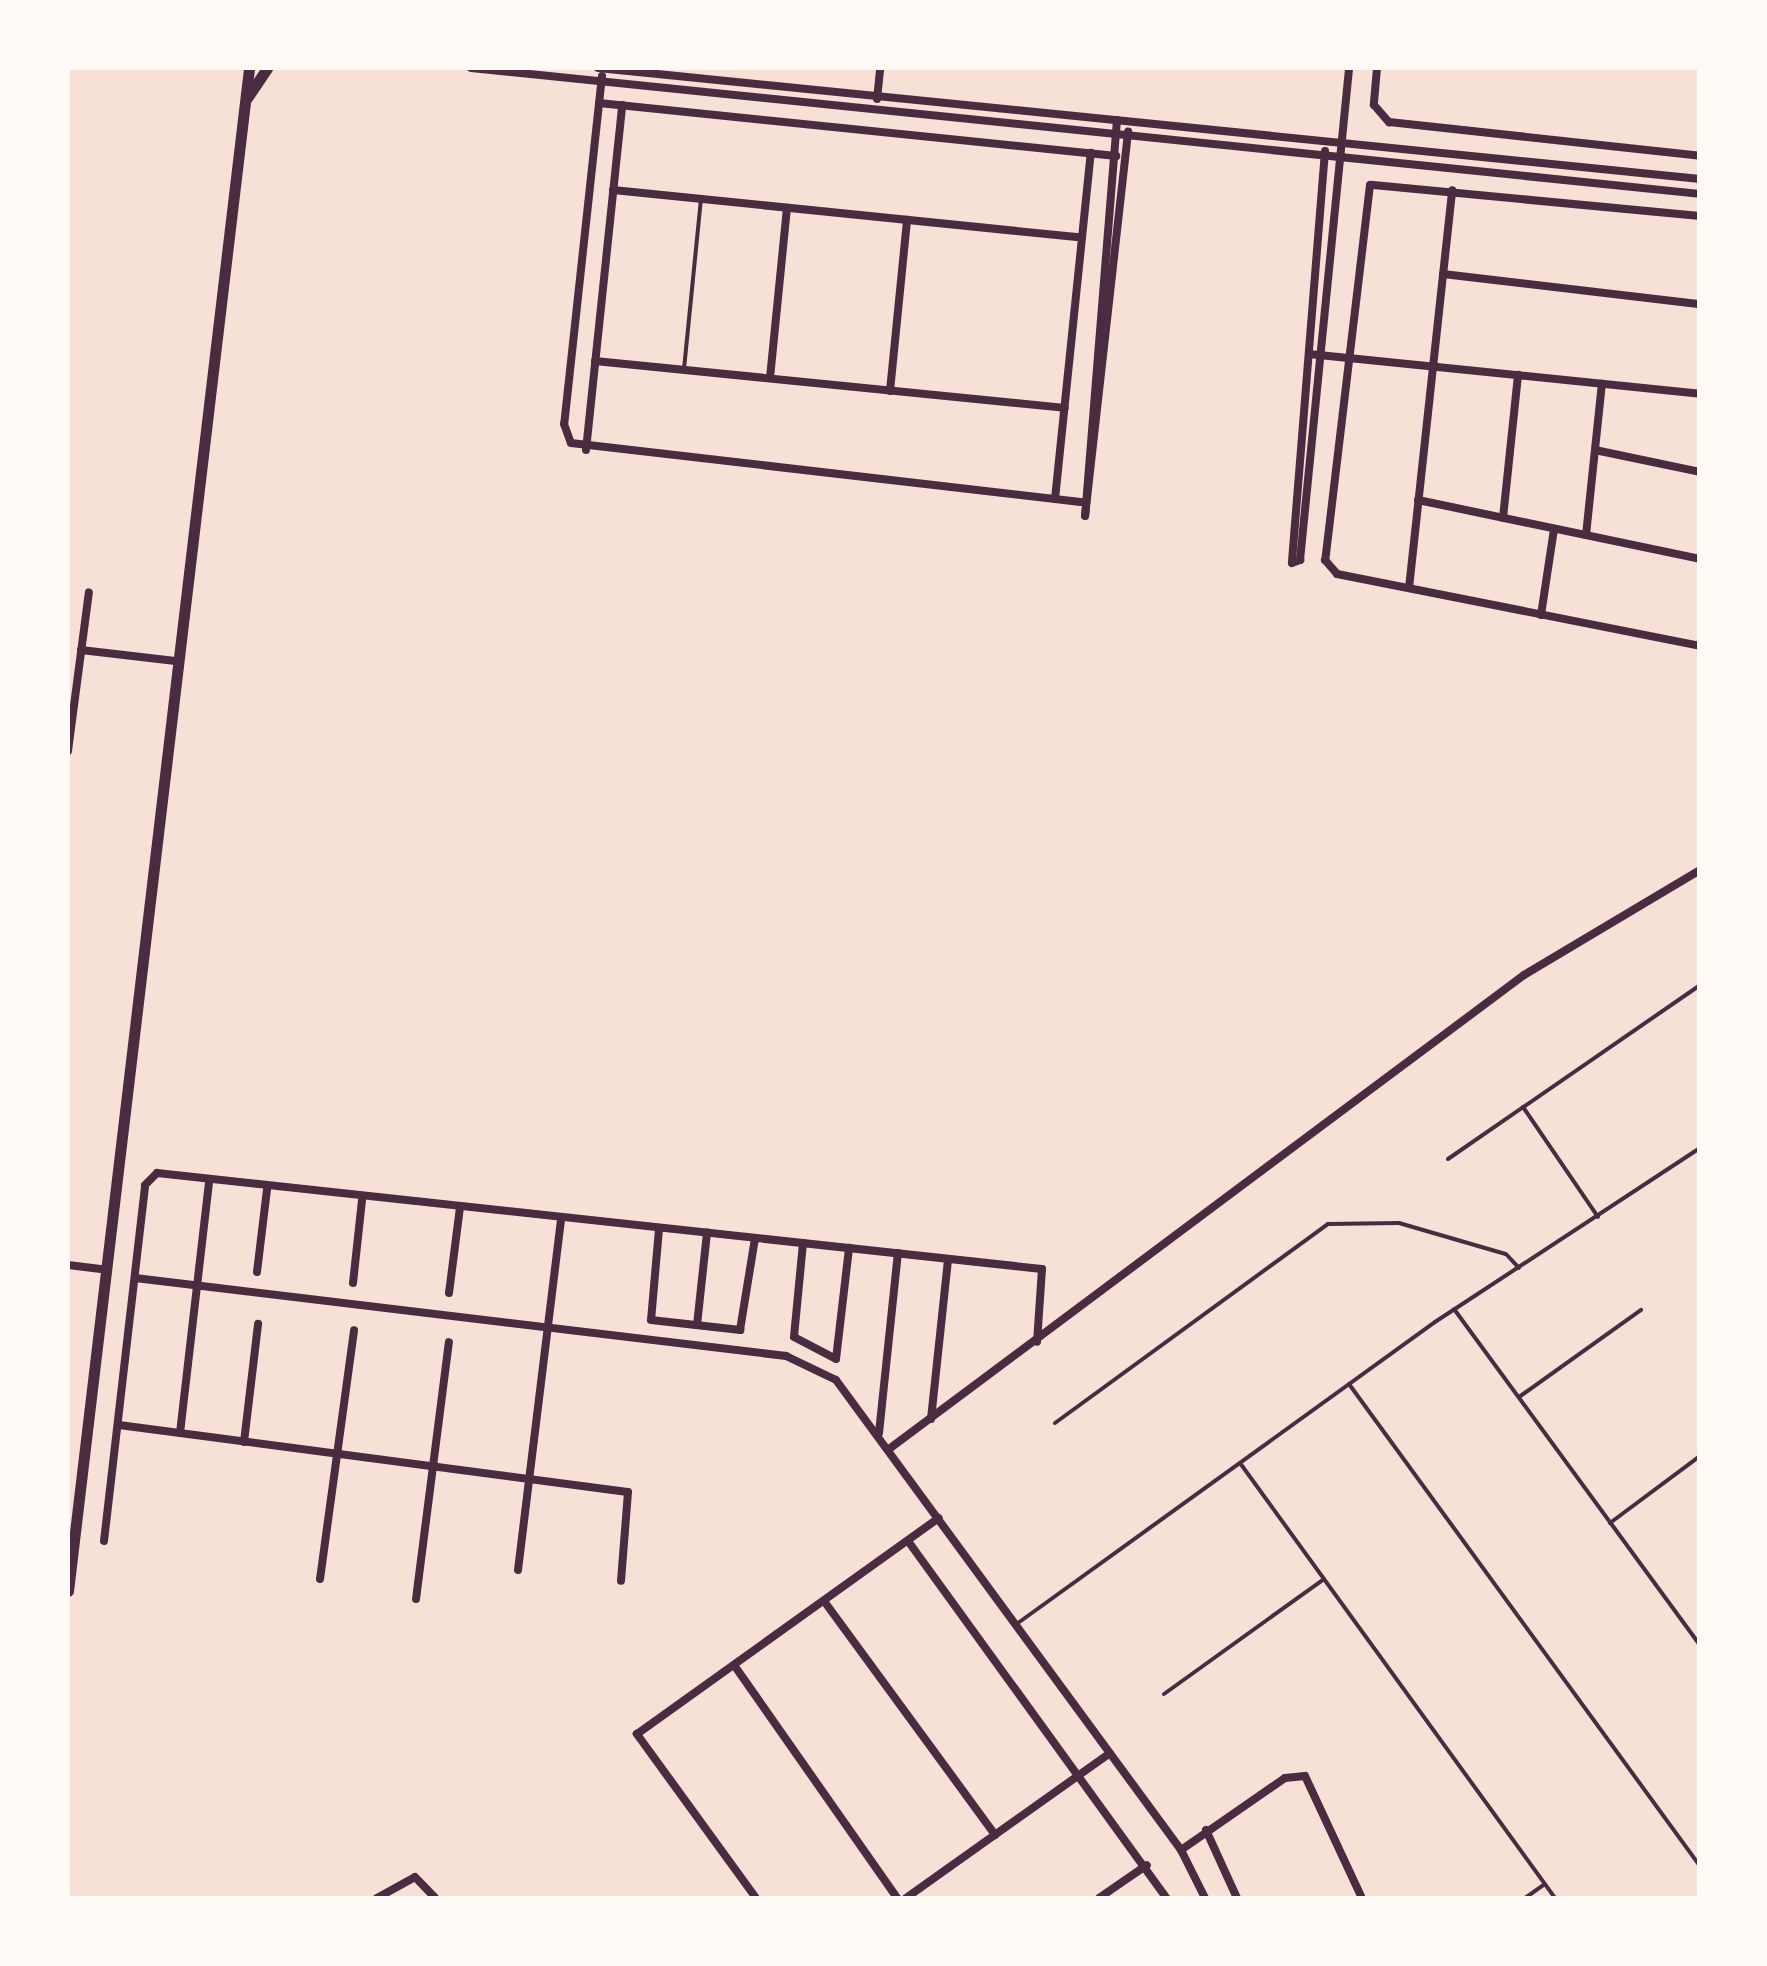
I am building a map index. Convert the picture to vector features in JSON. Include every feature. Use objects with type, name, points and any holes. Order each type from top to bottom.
[{"type":"main road","points":[[68,1591],[175,661],[249,68]]},
{"type":"main road","points":[[245,102],[267,68]]},
{"type":"street","points":[[471,68],[1700,194]]},
{"type":"street","points":[[1081,502],[586,450],[570,443],[564,424],[600,68],[1700,179]]},
{"type":"street","points":[[876,108],[880,68]]},
{"type":"street","points":[[1326,141],[1292,563],[1300,560],[1349,68]]},
{"type":"street","points":[[1377,68],[1374,105],[1390,122],[1700,156]]},
{"type":"street","points":[[599,103],[1125,156]]},
{"type":"street","points":[[586,450],[622,105]]},
{"type":"street","points":[[1117,120],[1081,502],[1089,516],[1128,122]]},
{"type":"street","points":[[1055,499],[1090,153]]},
{"type":"street","points":[[1700,216],[1452,190],[1366,189],[1325,560],[1337,574],[1700,646]]},
{"type":"street","points":[[613,190],[1082,238]]},
{"type":"street","points":[[1408,588],[1452,190]]},
{"type":"street","points":[[770,378],[787,208]]},
{"type":"street","points":[[890,390],[907,220]]},
{"type":"street","points":[[1443,274],[1700,304]]},
{"type":"street","points":[[1309,354],[1700,394]]},
{"type":"street","points":[[596,360],[1064,408]]},
{"type":"street","points":[[1502,518],[1518,375]]},
{"type":"street","points":[[1586,536],[1602,384]]},
{"type":"street","points":[[1595,450],[1700,472]]},
{"type":"street","points":[[1418,500],[1700,559]]},
{"type":"street","points":[[1540,614],[1554,528]]},
{"type":"street","points":[[68,750],[88,592]]},
{"type":"street","points":[[81,650],[175,661]]},
{"type":"street","points":[[889,1449],[1524,975],[1700,870]]},
{"type":"street","points":[[104,1542],[134,1278],[150,1178],[209,1181],[1042,1269],[1037,1342]]},
{"type":"street","points":[[180,1433],[209,1181]]},
{"type":"street","points":[[257,1272],[267,1190]]},
{"type":"street","points":[[354,1284],[362,1200]]},
{"type":"street","points":[[450,1294],[460,1208]]},
{"type":"street","points":[[518,1570],[561,1219]]},
{"type":"street","points":[[659,1229],[651,1320],[697,1325],[745,1328],[755,1238]]},
{"type":"street","points":[[697,1325],[707,1234]]},
{"type":"street","points":[[803,1243],[794,1337],[836,1358],[849,1248]]},
{"type":"street","points":[[879,1434],[898,1254]]},
{"type":"street","points":[[930,1420],[948,1259]]},
{"type":"street","points":[[68,1265],[107,1270]]},
{"type":"street","points":[[134,1278],[786,1356],[836,1380],[1182,1850],[1205,1898]]},
{"type":"street","points":[[244,1442],[258,1324]]},
{"type":"street","points":[[320,1579],[354,1330]]},
{"type":"street","points":[[416,1599],[449,1342]]},
{"type":"street","points":[[119,1425],[631,1494],[621,1581]]},
{"type":"street","points":[[756,1898],[637,1734],[940,1518]]},
{"type":"street","points":[[908,1540],[1082,1773],[1166,1898]]},
{"type":"street","points":[[824,1600],[994,1836]]},
{"type":"street","points":[[734,1665],[897,1898]]},
{"type":"street","points":[[906,1898],[1110,1753]]},
{"type":"street","points":[[1182,1850],[1284,1778],[1305,1776],[1362,1898]]},
{"type":"street","points":[[1206,1830],[1238,1898]]},
{"type":"street","points":[[1098,1898],[1147,1865]]},
{"type":"street","points":[[377,1898],[414,1876],[435,1898]]},
{"type":"lane","points":[[684,370],[701,200]]},
{"type":"lane","points":[[1448,1159],[1700,985]]},
{"type":"lane","points":[[1523,1107],[1598,1217]]},
{"type":"lane","points":[[1018,1623],[1454,1309],[1700,1148]]},
{"type":"lane","points":[[1055,1423],[1328,1224],[1398,1223],[1506,1254],[1519,1268]]},
{"type":"lane","points":[[1454,1309],[1700,1645]]},
{"type":"lane","points":[[1518,1398],[1641,1310]]},
{"type":"lane","points":[[1349,1384],[1700,1866]]},
{"type":"lane","points":[[1610,1523],[1700,1456]]},
{"type":"lane","points":[[1240,1463],[1555,1898]]},
{"type":"lane","points":[[1164,1694],[1324,1579]]},
{"type":"lane","points":[[1525,1898],[1544,1884]]}]
